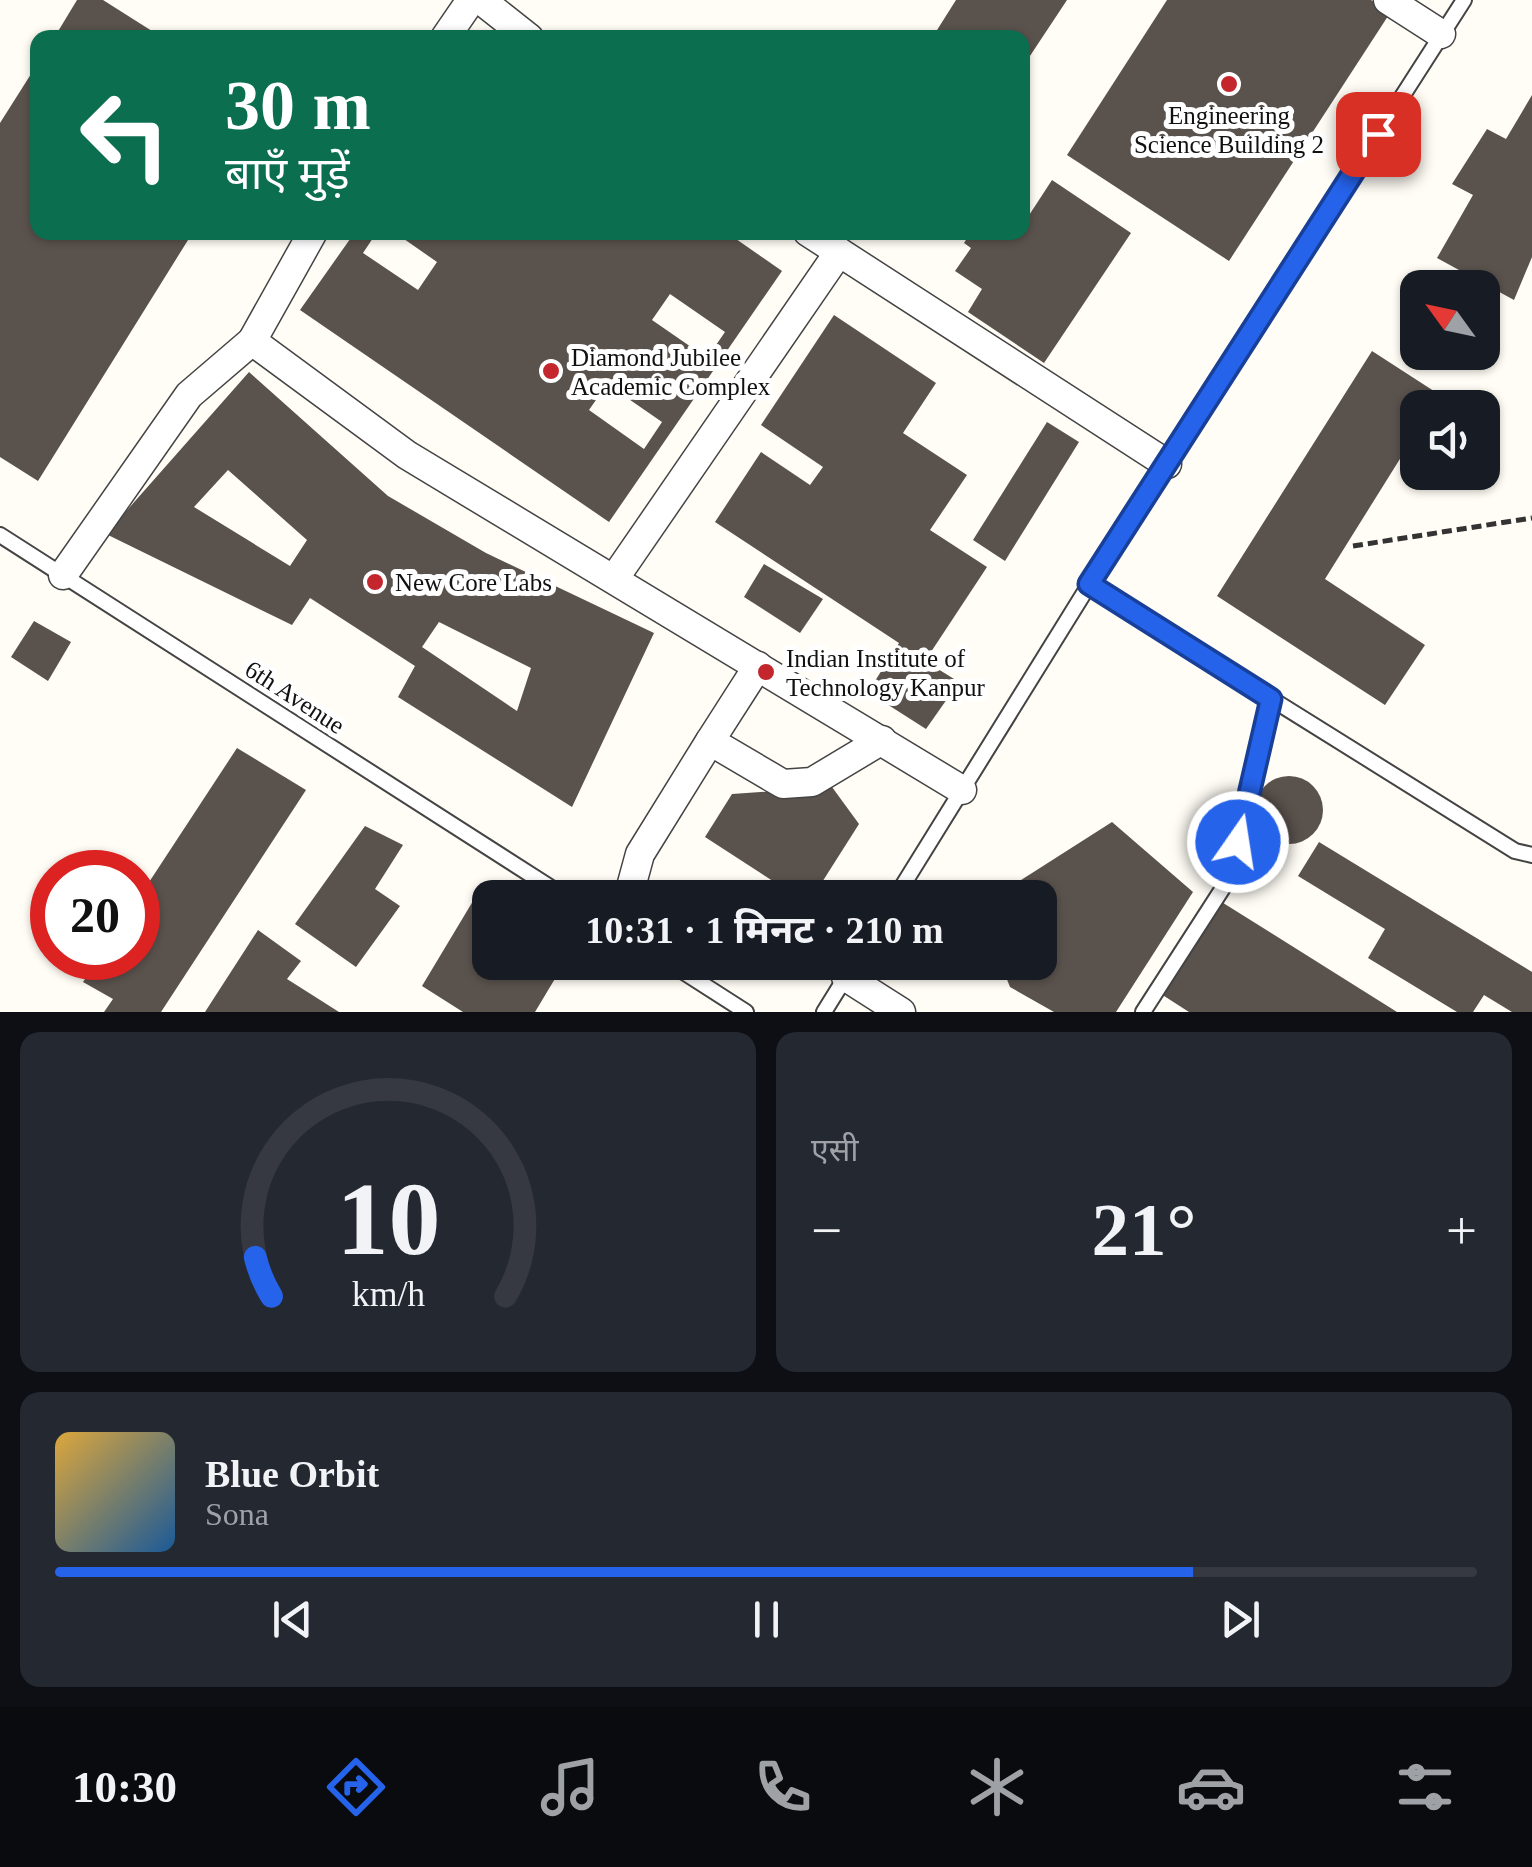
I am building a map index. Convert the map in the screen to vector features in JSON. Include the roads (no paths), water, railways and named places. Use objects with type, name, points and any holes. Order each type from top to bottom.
[{"type":"street","points":[[451,30],[471,0]]},
{"type":"street","points":[[481,0],[518,30]]},
{"type":"street","points":[[1388,0],[1442,34]]},
{"type":"street","points":[[63,575],[189,395],[252,342],[309,240]]},
{"type":"street","points":[[820,240],[1167,464]]},
{"type":"street","points":[[614,579],[839,252]]},
{"type":"street","points":[[252,342],[407,456],[962,790]]},
{"type":"street","points":[[633,880],[640,854],[758,666]]},
{"type":"street","points":[[710,740],[783,784],[812,782],[882,740]]},
{"type":"street","points":[[863,980],[900,1012]]},
{"type":"lane","points":[[906,880],[1089,584],[1464,0]]},
{"type":"lane","name":"6th Avenue","points":[[0,534],[539,880]]},
{"type":"lane","points":[[1089,584],[1514,851],[1532,855]]},
{"type":"lane","points":[[1143,1012],[1230,878],[1271,699]]},
{"type":"lane","points":[[696,980],[746,1012]]},
{"type":"lane","points":[[824,1012],[845,980]]},
{"type":"place","name":"Engineering Science Building 2","points":[[1229,84]]},
{"type":"place","name":"Diamond Jubilee Academic Complex","points":[[551,371]]},
{"type":"place","name":"New Core Labs","points":[[375,582]]},
{"type":"place","name":"Indian Institute of Technology Kanpur","points":[[766,672]]}]
